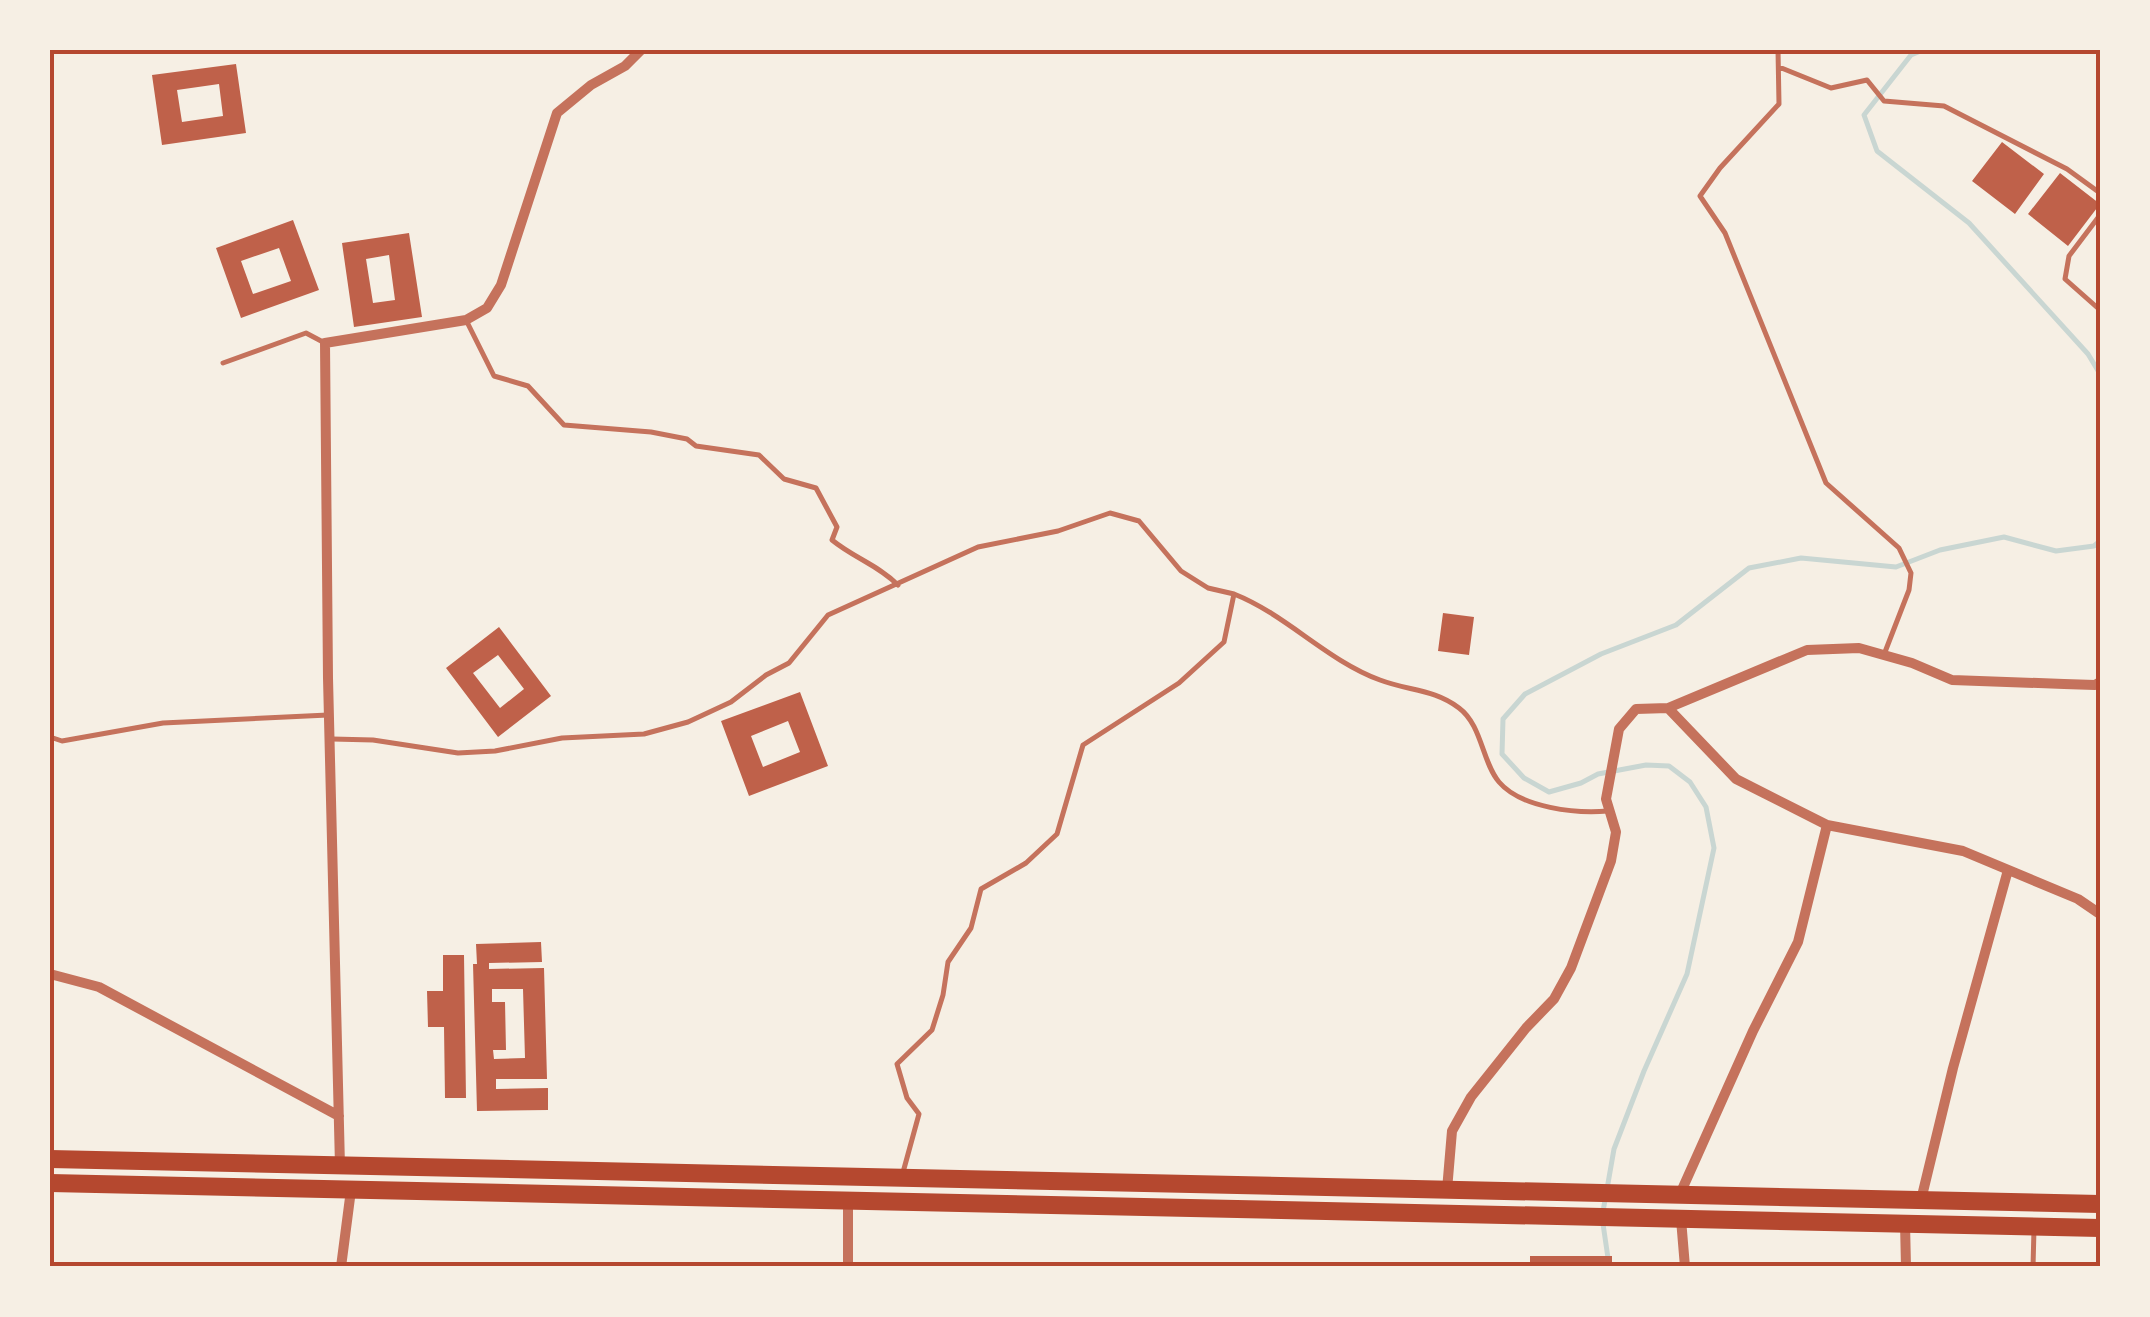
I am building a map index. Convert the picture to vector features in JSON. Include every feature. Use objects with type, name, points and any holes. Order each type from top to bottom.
[{"type":"highway","points":[[50,1159],[2100,1204]]},
{"type":"highway","points":[[50,1183],[2100,1228]]},
{"type":"street","points":[[340,1166],[328,715],[325,343],[466,320],[486,308],[498,294],[557,113],[642,50]]},
{"type":"street","points":[[1448,1190],[1452,1130],[1470,1098],[1554,999],[1572,968],[1611,861],[1616,832],[1606,799],[1619,729],[1636,709],[1668,708],[1807,650],[1858,648],[1952,680],[2096,685],[2100,682]]},
{"type":"street","points":[[1668,708],[1736,779],[1826,825],[1963,851],[2078,899],[2100,914]]},
{"type":"street","points":[[1680,1195],[1798,942],[1826,825]]},
{"type":"street","points":[[1921,1200],[2008,870]]},
{"type":"street","points":[[50,974],[99,987],[339,1116]]},
{"type":"street","points":[[341,1267],[350,1190]]},
{"type":"street","points":[[848,1201],[848,1267]]},
{"type":"street","points":[[1681,1219],[1684,1267]]},
{"type":"street","points":[[1906,1224],[1906,1267]]},
{"type":"lane","points":[[1778,50],[1779,104],[1720,168],[1700,196],[1725,233],[1826,483],[1898,548],[1912,573],[1884,655]]},
{"type":"lane","points":[[1779,68],[1831,88],[1866,80],[1884,101],[1944,106],[2067,169],[2100,193]]},
{"type":"lane","points":[[2100,216],[2069,256],[2065,279],[2100,310]]},
{"type":"lane","points":[[466,320],[494,376],[528,386],[564,425],[651,432],[688,439],[696,446],[758,455],[784,480],[816,488],[837,527],[832,540],[850,555],[881,568],[898,585]]},
{"type":"lane","points":[[223,363],[306,333],[325,343]]},
{"type":"lane","points":[[329,739],[373,740],[458,752],[495,751],[562,738],[644,734],[688,722],[732,702],[766,675],[789,663],[828,616],[978,547],[1058,531],[1110,513],[1138,521],[1181,571],[1208,588],[1265,606],[1308,640],[1380,680],[1437,693],[1464,711],[1500,783],[1530,801],[1574,812],[1610,810]]},
{"type":"lane","points":[[901,1178],[919,1114],[907,1098],[896,1064],[932,1030],[948,962],[970,928],[981,889],[1026,863],[1057,834],[1083,745],[1179,684],[1224,642],[1234,594]]},
{"type":"lane","points":[[50,737],[62,741],[163,723],[328,715]]},
{"type":"lane","points":[[2032,1267],[2034,1226]]},
{"type":"building","points":[[236,64],[246,133],[162,145],[152,75]],"holes":[[[219,84],[223,116],[182,122],[177,90]]]},
{"type":"building","points":[[2002,142],[2044,174],[2015,214],[1972,181]]},
{"type":"building","points":[[2060,173],[2100,204],[2068,246],[2028,214]]},
{"type":"building","points":[[293,220],[319,290],[241,318],[216,248]],"holes":[[[279,248],[291,281],[253,294],[241,261]]]},
{"type":"building","points":[[409,233],[422,317],[354,327],[342,243]],"holes":[[[389,255],[395,300],[373,303],[366,259]]]},
{"type":"building","points":[[1443,613],[1474,617],[1469,655],[1438,651]]},
{"type":"building","points":[[499,627],[551,696],[498,737],[446,668]],"holes":[[[498,655],[524,689],[500,708],[473,673]]]},
{"type":"building","points":[[800,692],[828,766],[749,796],[721,721]],"holes":[[[788,721],[800,752],[763,767],[751,736]]]},
{"type":"building","points":[[541,942],[542,962],[489,963],[489,969],[544,968],[547,1079],[496,1079],[496,1089],[548,1088],[548,1110],[477,1111],[473,964],[477,964],[476,944]],"holes":[[[492,989],[523,989],[525,1058],[494,1059],[493,1050],[506,1050],[505,1002],[492,1002]]]},
{"type":"building","points":[[443,955],[464,955],[466,1098],[445,1098],[444,1027],[428,1027],[427,991],[443,991]]},
{"type":"building","points":[[1530,1256],[1612,1256],[1612,1267],[1530,1267]]},
{"type":"waterway","points":[[1923,50],[1911,55],[1864,115],[1877,151],[1969,223],[2088,354],[2100,374]]},
{"type":"waterway","points":[[1607,1189],[1614,1149],[1687,974],[1714,848],[1706,807],[1690,782],[1669,766],[1646,765],[1598,774],[1549,792],[1524,778],[1502,754],[1503,719],[1525,694],[1601,654],[1676,625],[1749,568],[1801,558],[1896,567],[1940,550],[2004,537],[2056,551],[2094,546],[2100,541]]},
{"type":"waterway","points":[[1605,1200],[1602,1217],[1608,1258]]}]
